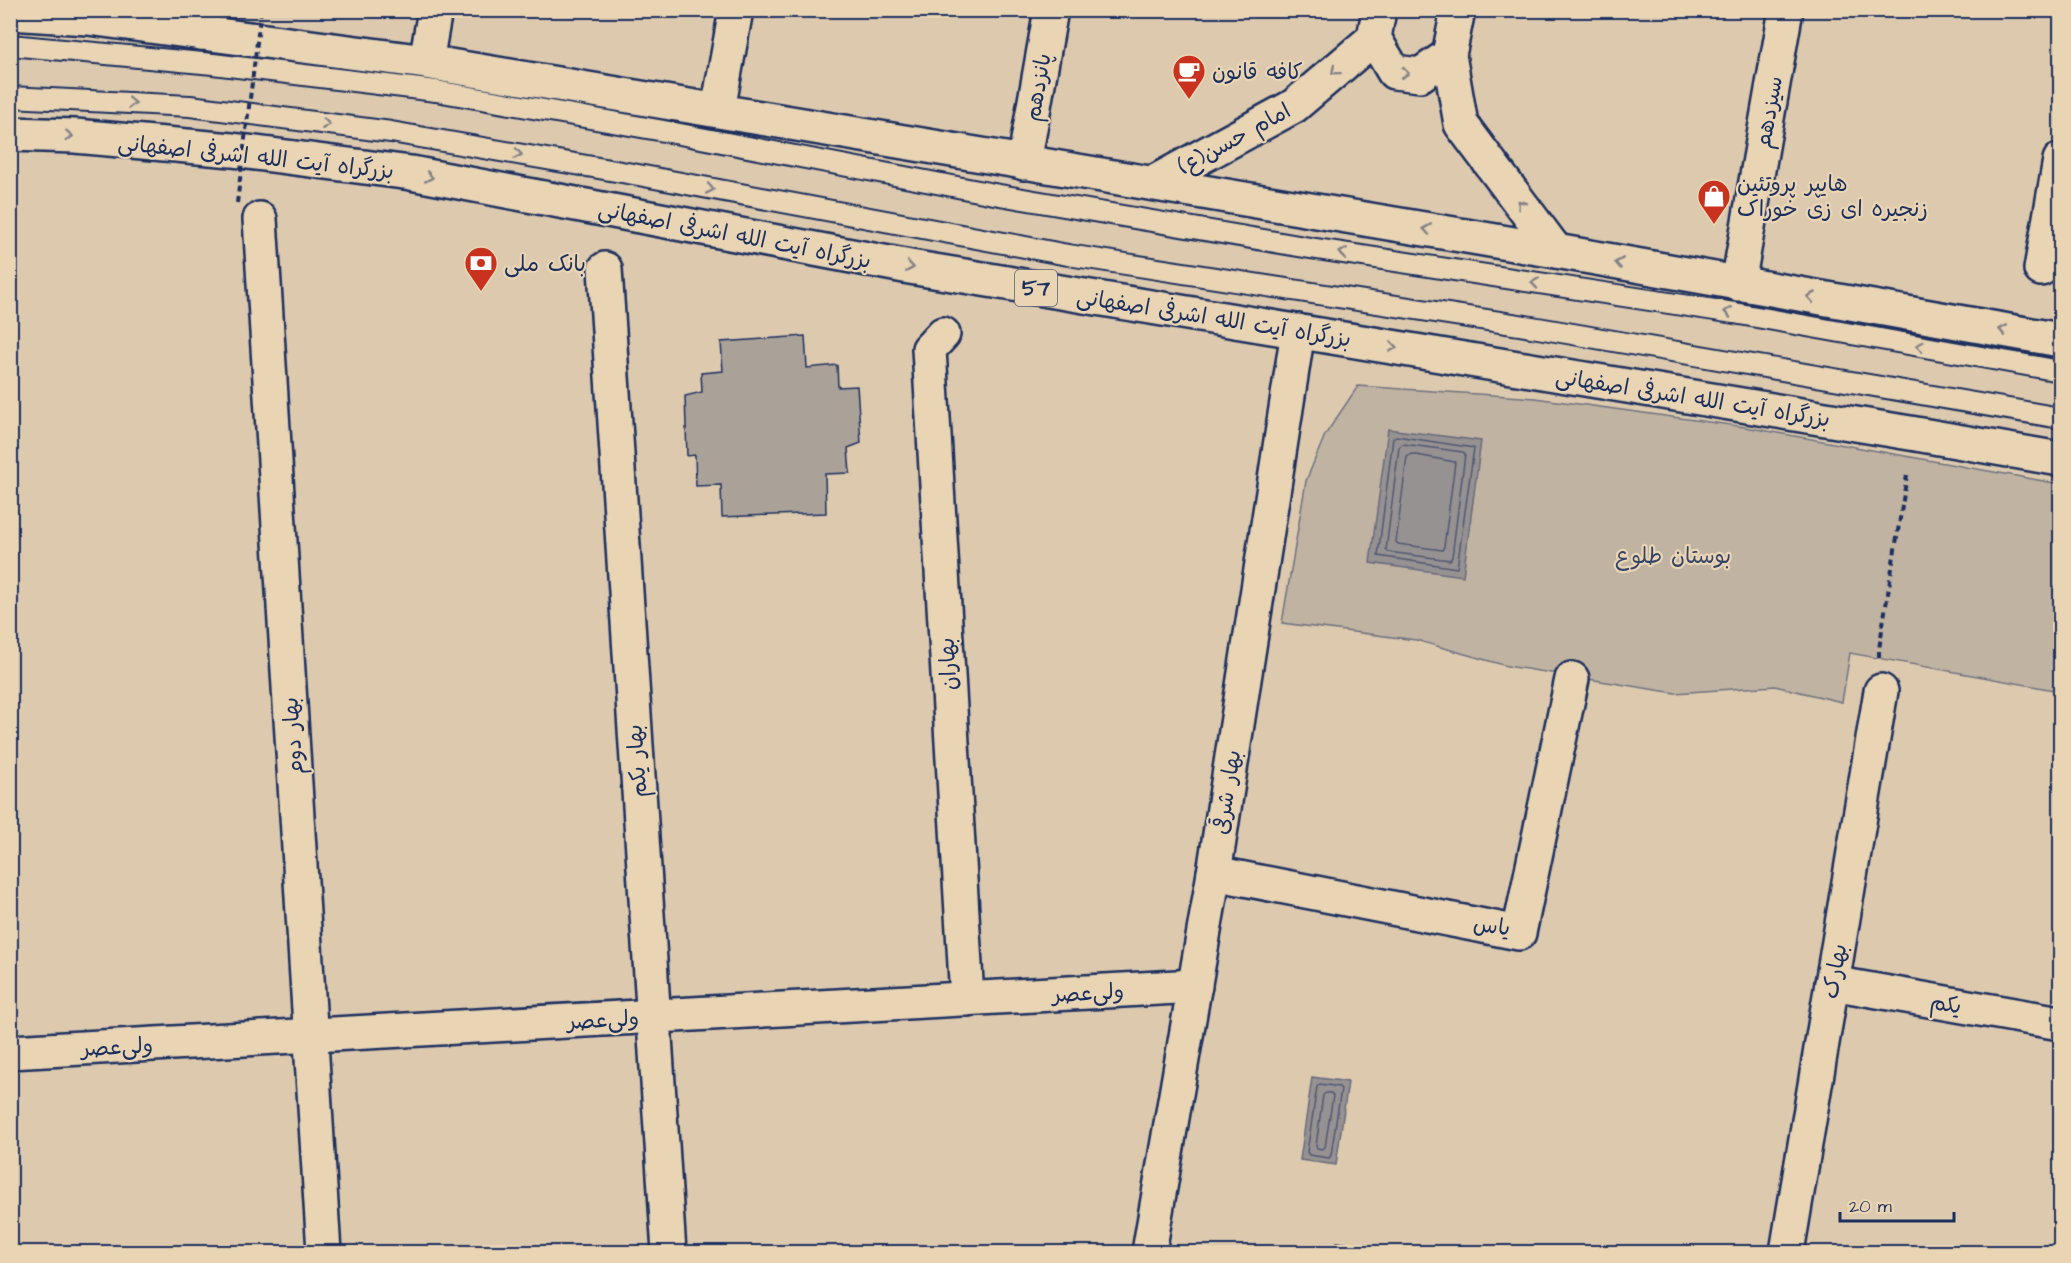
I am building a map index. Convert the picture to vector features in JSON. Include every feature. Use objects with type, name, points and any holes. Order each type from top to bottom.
[{"type":"main road","points":[[426,62],[435,10]]},
{"type":"main road","points":[[718,110],[736,10]]},
{"type":"main road","name":"پانزدهم","points":[[1024,163],[1051,10]]},
{"type":"main road","points":[[1458,10],[1449,55],[1461,124],[1556,251]]},
{"type":"main road","name":"سیزدهم","points":[[1738,284],[1786,10]]},
{"type":"main road","points":[[10,13],[202,22],[426,62],[1556,251],[2061,340]]},
{"type":"main road","points":[[1377,24],[1394,72],[1420,75],[1449,55]]},
{"type":"main road","name":"امام حسن(ع)","points":[[1153,183],[1294,106],[1377,24]]},
{"type":"main road","name":"بزرگراه آیت الله اشرفی اصفهانی","points":[[10,134],[75,136],[232,150],[411,173],[910,267],[2061,459]]},
{"type":"main road","points":[[2041,269],[2061,160]]},
{"type":"main road","name":"بهار دوم","points":[[248,211],[311,1035],[324,1252]]},
{"type":"main road","name":"بهار یکم","points":[[605,269],[669,1252]]},
{"type":"main road","name":"بهار شرقی","points":[[1149,1252],[1214,873],[1298,331]]},
{"type":"main road","name":"بهاران","points":[[943,334],[929,350],[967,999]]},
{"type":"main road","name":"یاس","points":[[1214,873],[1519,933],[1572,678]]},
{"type":"main road","name":"بهارک","points":[[1787,1252],[1881,691]]},
{"type":"main road","name":"یکم","points":[[1832,983],[2061,1023]]},
{"type":"main road","name":"ولی‌عصر","points":[[10,1052],[1195,986]]},
{"type":"lane","points":[[10,45],[213,64],[436,91],[664,131],[1006,196],[1310,248],[1734,313],[2061,371]]},
{"type":"lane","points":[[10,97],[190,106],[391,132],[645,176],[1068,255],[1538,328],[2061,418]]},
{"type":"path","points":[[248,211],[261,10]]},
{"type":"path","points":[[1879,649],[1907,475]]},
{"type":"green space","name":"بوستان طلوع","points":[[1358,386],[1535,398],[1745,427],[2060,484],[2060,691],[1850,653],[1842,702],[1775,686],[1675,693],[1507,666],[1416,640],[1282,623],[1306,481],[1325,435]]},
{"type":"water","points":[[1388,429],[1481,441],[1463,576],[1370,563]]},
{"type":"water","points":[[1312,1077],[1348,1082],[1336,1165],[1300,1160]]},
{"type":"building","points":[[805,336],[807,368],[837,365],[838,387],[857,386],[861,443],[848,448],[850,473],[825,474],[826,513],[722,517],[721,485],[696,486],[695,455],[687,456],[685,396],[702,392],[701,373],[723,371],[721,342]]},
{"type":"building","points":[[1337,1242],[1396,1252],[1335,1252]]},
{"type":"place","name":"کافه قانون","points":[[1189,100]]},
{"type":"place","name":"هایپر پروتئین زنجیره ای زی خوراک","points":[[1714,225]]},
{"type":"place","name":"بانک ملی","points":[[481,292]]}]
